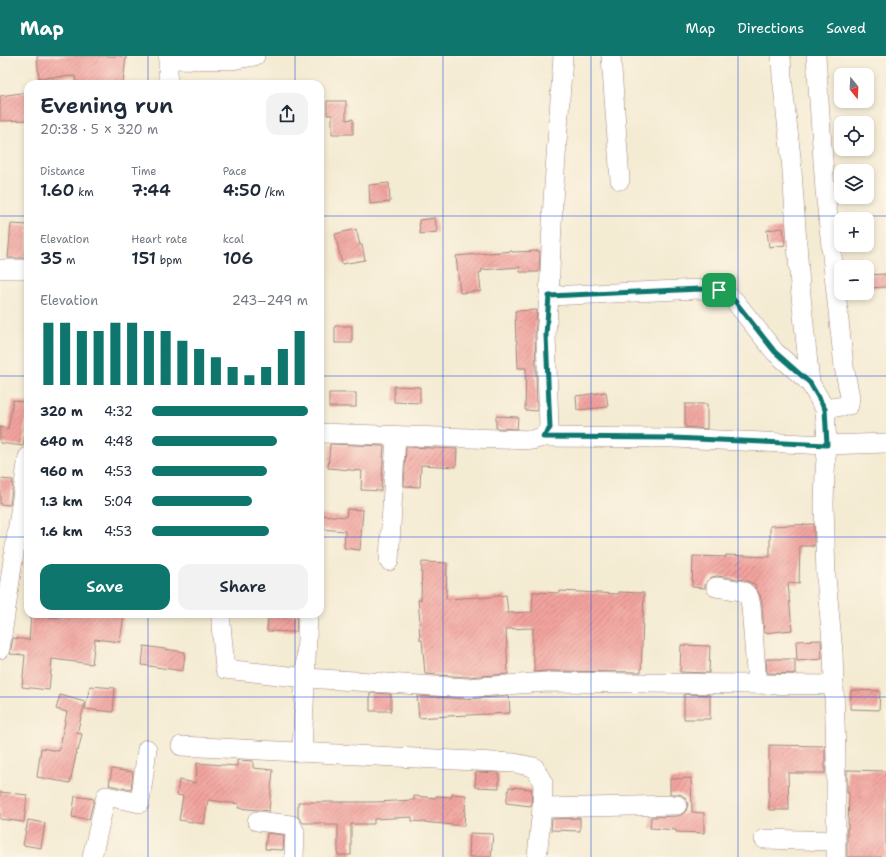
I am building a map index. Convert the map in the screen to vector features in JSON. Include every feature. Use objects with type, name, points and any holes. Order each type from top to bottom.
[{"type":"street","points":[[168,80],[169,58],[232,60],[254,56]]},
{"type":"street","points":[[543,437],[550,428],[546,335],[553,200],[563,56]]},
{"type":"street","points":[[611,56],[620,180]]},
{"type":"street","points":[[781,56],[791,157],[800,286],[810,383]]},
{"type":"street","points":[[816,56],[825,190],[844,367],[850,397],[849,405],[825,409]]},
{"type":"street","points":[[0,269],[24,269]]},
{"type":"street","points":[[549,296],[700,289],[719,290],[734,300],[775,352],[810,383],[825,409],[827,445],[824,503],[826,577],[833,652],[836,757],[836,849],[764,838]]},
{"type":"street","points":[[324,433],[532,440],[543,437],[674,438],[827,445],[886,443]]},
{"type":"street","points":[[389,561],[396,436]]},
{"type":"street","points":[[0,649],[24,484]]},
{"type":"street","points":[[716,587],[743,591],[749,596],[757,684]]},
{"type":"street","points":[[221,618],[225,669],[306,678],[467,688],[546,682],[834,685]]},
{"type":"street","points":[[302,752],[308,618]]},
{"type":"street","points":[[181,746],[514,763],[534,767],[544,783],[537,857]]},
{"type":"street","points":[[92,857],[106,796],[140,803],[147,749]]},
{"type":"street","points":[[542,808],[677,805]]},
{"type":"street","points":[[257,821],[291,825],[295,832],[294,857]]},
{"type":"building","points":[[37,56],[126,56],[123,80],[76,80],[75,76],[39,78]]},
{"type":"building","points":[[24,93],[24,120],[0,121],[0,96]]},
{"type":"building","points":[[327,101],[346,101],[346,120],[353,119],[353,134],[332,134],[332,115],[327,115]]},
{"type":"building","points":[[389,183],[390,202],[370,204],[369,185]]},
{"type":"building","points":[[435,218],[437,232],[420,234],[419,220]]},
{"type":"building","points":[[11,224],[24,225],[24,258],[8,258]]},
{"type":"building","points":[[783,228],[785,245],[769,247],[767,230]]},
{"type":"building","points":[[356,229],[360,245],[362,245],[365,260],[342,264],[335,234]]},
{"type":"building","points":[[512,251],[540,251],[539,272],[520,272],[520,267],[481,270],[482,272],[479,273],[481,291],[460,293],[456,256]]},
{"type":"building","points":[[886,274],[886,287],[874,288],[874,275]]},
{"type":"building","points":[[537,310],[535,335],[537,411],[525,410],[526,368],[518,368],[515,311]]},
{"type":"building","points":[[335,326],[352,326],[352,343],[335,343]]},
{"type":"building","points":[[394,386],[420,387],[420,403],[394,402]]},
{"type":"building","points":[[606,392],[608,407],[577,410],[576,396]]},
{"type":"building","points":[[329,393],[356,393],[356,407],[329,407]]},
{"type":"building","points":[[13,400],[24,402],[23,446],[0,443],[0,427],[8,429]]},
{"type":"building","points":[[685,404],[707,404],[707,429],[685,427]]},
{"type":"building","points":[[496,416],[518,417],[517,429],[496,428]]},
{"type":"building","points":[[330,444],[384,446],[381,491],[361,490],[362,471],[328,468]]},
{"type":"building","points":[[406,447],[457,449],[456,467],[421,465],[420,487],[404,486]]},
{"type":"building","points":[[0,479],[13,480],[10,505],[0,504]]},
{"type":"building","points":[[347,509],[363,510],[360,550],[344,548],[345,531],[324,529],[324,515],[346,517]]},
{"type":"building","points":[[814,524],[814,546],[800,546],[799,584],[788,583],[792,630],[764,633],[762,604],[760,595],[755,588],[755,584],[745,580],[717,576],[708,580],[705,588],[692,587],[693,556],[726,557],[726,555],[770,557],[770,526]]},
{"type":"building","points":[[422,562],[447,563],[446,599],[480,598],[506,595],[508,613],[532,612],[533,592],[560,593],[560,591],[618,594],[618,592],[644,593],[641,672],[534,672],[534,656],[532,655],[533,628],[506,629],[508,674],[467,677],[425,674],[422,640],[420,640],[418,600],[421,600]]},
{"type":"building","points":[[31,618],[123,618],[120,642],[95,639],[92,664],[52,659],[49,690],[22,687],[25,655],[10,654],[13,638],[29,640]]},
{"type":"building","points":[[268,618],[297,618],[296,632],[267,631]]},
{"type":"building","points":[[821,640],[822,659],[797,661],[796,641]]},
{"type":"building","points":[[681,645],[710,646],[709,673],[680,672]]},
{"type":"building","points":[[144,646],[185,652],[183,671],[142,665]]},
{"type":"building","points":[[766,659],[795,659],[795,674],[767,673]]},
{"type":"building","points":[[90,686],[115,688],[113,712],[85,709]]},
{"type":"building","points":[[851,690],[880,691],[879,710],[850,709]]},
{"type":"building","points":[[370,693],[391,694],[391,711],[370,711]]},
{"type":"building","points":[[684,694],[710,695],[710,719],[684,719]]},
{"type":"building","points":[[60,695],[85,702],[77,733],[82,734],[70,783],[37,777],[41,748],[59,751],[67,712],[56,709]]},
{"type":"building","points":[[417,696],[466,699],[509,696],[510,713],[419,718]]},
{"type":"building","points":[[769,745],[825,746],[825,773],[788,773],[789,810],[769,810]]},
{"type":"building","points":[[237,760],[253,761],[253,768],[273,770],[269,811],[238,808],[239,804],[208,800],[204,824],[179,820],[183,796],[177,795],[179,780],[196,783],[197,763],[237,766]]},
{"type":"building","points":[[112,769],[133,772],[131,790],[109,785]]},
{"type":"building","points":[[847,770],[886,771],[886,857],[847,857],[849,793],[847,793]]},
{"type":"building","points":[[476,772],[499,773],[499,788],[475,787]]},
{"type":"building","points":[[691,778],[692,812],[704,813],[704,833],[676,832],[676,830],[650,828],[651,817],[678,816],[686,811],[688,804],[686,799],[682,795],[670,794],[670,779]]},
{"type":"building","points":[[509,787],[532,789],[531,806],[506,803]]},
{"type":"building","points":[[0,792],[27,795],[24,822],[0,819]]},
{"type":"building","points":[[452,794],[466,795],[464,826],[412,821],[412,817],[374,819],[374,824],[351,824],[351,855],[338,855],[338,825],[325,825],[325,823],[303,823],[298,817],[298,802],[376,802],[414,800],[414,796],[436,798],[436,796],[452,797]]},
{"type":"building","points":[[75,796],[94,799],[89,819],[72,817]]},
{"type":"building","points":[[580,818],[580,831],[551,830],[552,819]]},
{"type":"building","points":[[28,820],[45,823],[41,848],[23,845]]},
{"type":"building","points":[[267,833],[284,835],[283,850],[265,849]]},
{"type":"building","points":[[470,833],[493,834],[491,857],[469,857]]},
{"type":"route","points":[[700,289],[719,290],[734,300],[775,352],[810,383],[825,409],[827,445],[674,438],[543,437],[550,428],[546,335],[549,296],[700,289]]}]
